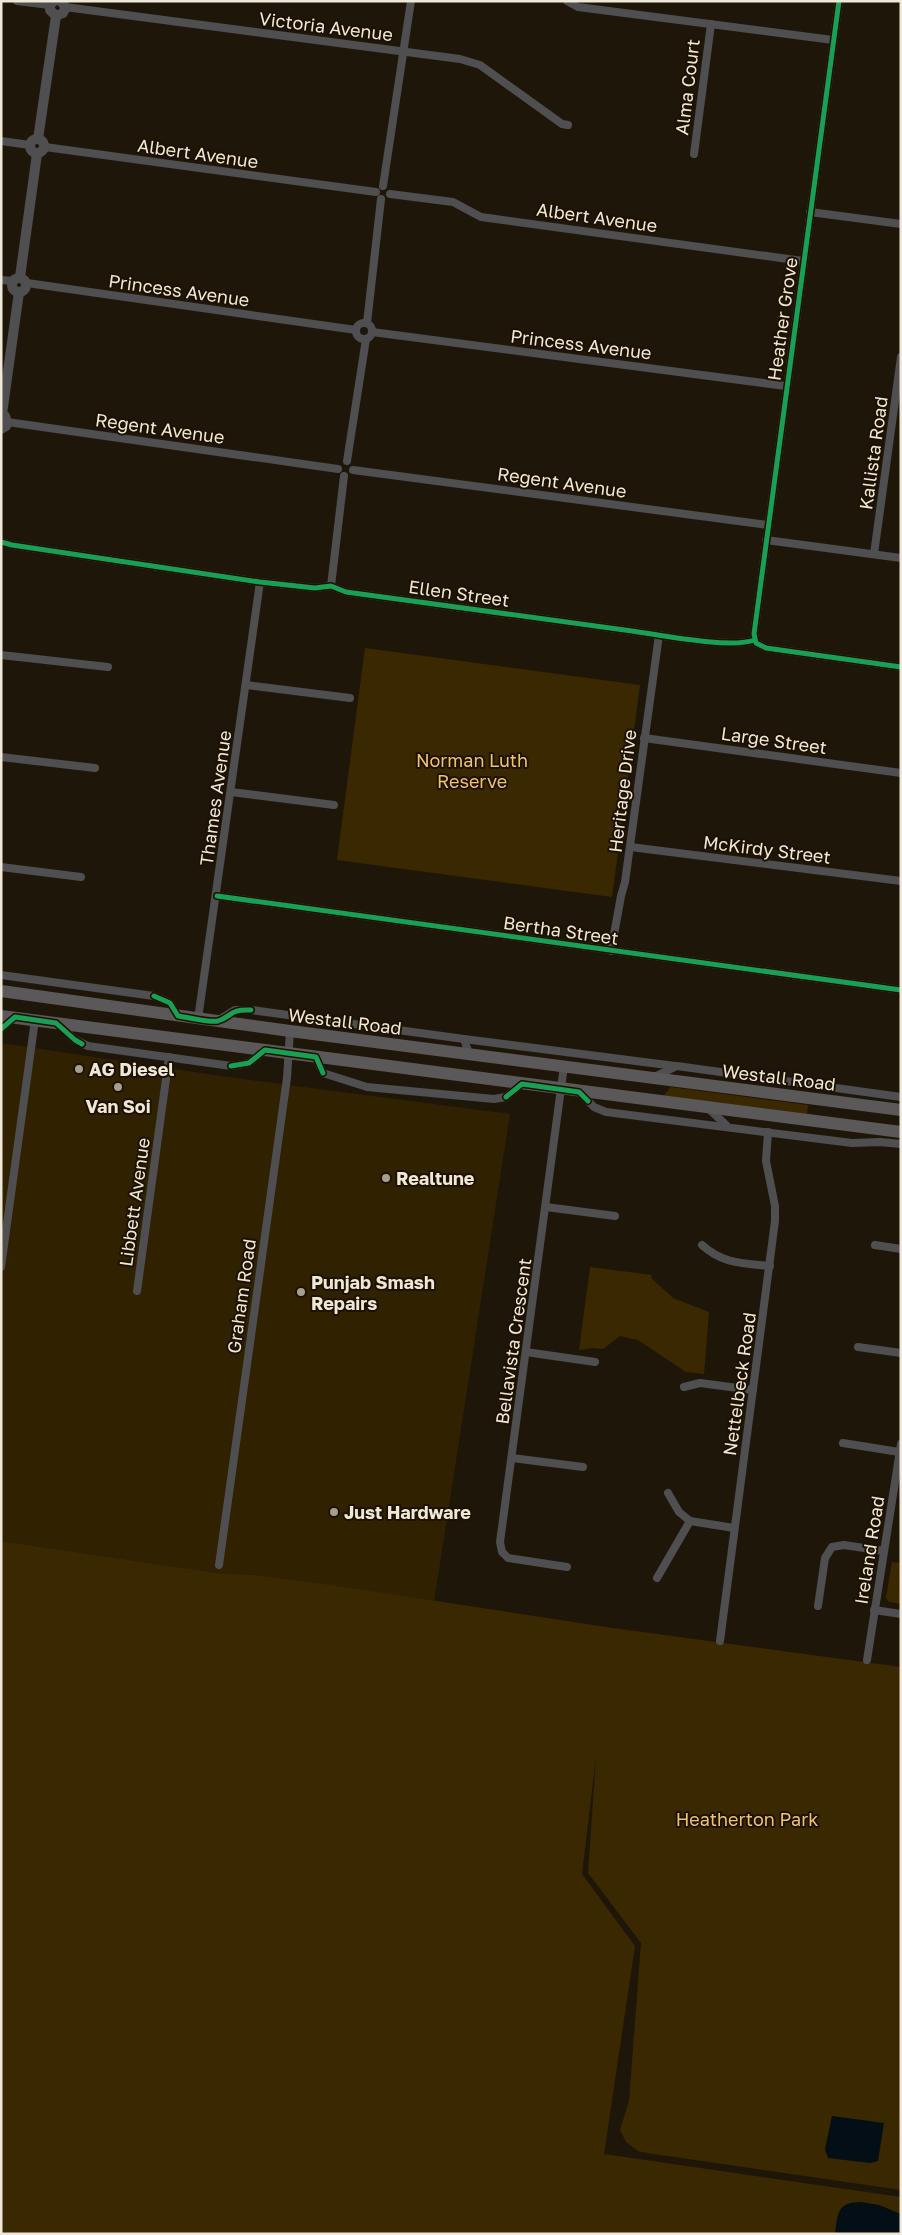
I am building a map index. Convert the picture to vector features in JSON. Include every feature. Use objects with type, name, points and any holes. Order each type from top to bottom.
[{"type":"main road","name":"Westall Road","points":[[1,991],[198,1019],[901,1110]]},
{"type":"main road","points":[[1,1016],[901,1132]]},
{"type":"main road","points":[[498,1081],[501,1059]]},
{"type":"street","name":"Victoria Avenue","points":[[18,1],[57,4],[460,59],[480,65],[562,124],[568,126]]},
{"type":"street","points":[[383,186],[411,1]]},
{"type":"street","points":[[567,1],[578,7],[833,40]]},
{"type":"street","name":"Heather Grove","points":[[756,640],[754,625],[838,1]]},
{"type":"street","points":[[34,142],[56,16],[62,14],[57,4]]},
{"type":"street","name":"Alma Court","points":[[694,154],[711,24]]},
{"type":"street","points":[[1,141],[44,142],[41,150],[20,280],[13,288],[19,292],[3,420]]},
{"type":"street","name":"Albert Avenue","points":[[41,150],[378,196]]},
{"type":"street","points":[[378,196],[386,199],[390,194],[389,189],[383,186]]},
{"type":"street","points":[[347,461],[366,339],[372,332],[372,328],[367,323],[378,188],[383,186]]},
{"type":"street","name":"Albert Avenue","points":[[390,194],[454,202],[481,217],[803,261]]},
{"type":"street","points":[[810,212],[901,224]]},
{"type":"street","name":"Princess Avenue","points":[[1,280],[20,280],[356,330]]},
{"type":"street","points":[[366,339],[359,337],[356,330],[360,324],[367,323]]},
{"type":"street","name":"Princess Avenue","points":[[372,332],[786,386]]},
{"type":"street","name":"Kallista Road","points":[[874,554],[901,357]]},
{"type":"street","name":"Regent Avenue","points":[[3,420],[338,468]]},
{"type":"street","points":[[344,476],[338,468],[341,463],[347,461]]},
{"type":"street","points":[[344,476],[350,475],[353,470],[352,464],[347,461]]},
{"type":"street","name":"Regent Avenue","points":[[353,470],[768,525]]},
{"type":"street","points":[[331,586],[344,476]]},
{"type":"street","points":[[766,540],[901,558]]},
{"type":"street","name":"Ellen Street","points":[[1,542],[260,582],[315,588],[331,586],[346,592],[658,635],[726,643],[746,644],[756,640]]},
{"type":"street","name":"Ellen Street","points":[[1,546],[12,545]]},
{"type":"street","name":"Thames Avenue","points":[[198,1019],[217,896],[260,582]]},
{"type":"street","name":"Heritage Drive","points":[[612,951],[621,896],[626,882],[658,635]]},
{"type":"street","points":[[756,640],[762,647],[777,650],[901,667]]},
{"type":"street","points":[[1,655],[108,667]]},
{"type":"street","points":[[246,685],[350,698]]},
{"type":"street","name":"Large Street","points":[[644,738],[901,773]]},
{"type":"street","points":[[1,757],[95,768]]},
{"type":"street","points":[[231,792],[334,805]]},
{"type":"street","name":"McKirdy Street","points":[[630,847],[901,881]]},
{"type":"street","points":[[1,867],[81,877]]},
{"type":"street","name":"Bertha Street","points":[[217,896],[901,990]]},
{"type":"street","points":[[1,975],[154,996],[170,1003],[178,1016]]},
{"type":"street","name":"Westall Road","points":[[217,1021],[235,1010],[251,1010],[901,1096]]},
{"type":"street","points":[[1,1029],[15,1018]]},
{"type":"street","points":[[1,1267],[36,1020]]},
{"type":"street","points":[[56,1023],[75,1040],[88,1046],[231,1066],[249,1063],[265,1050]]},
{"type":"street","name":"Graham Road","points":[[219,1564],[286,1078],[290,1031]]},
{"type":"street","points":[[464,1038],[468,1054]]},
{"type":"street","name":"Libbett Avenue","points":[[137,1291],[169,1057]]},
{"type":"street","points":[[316,1057],[323,1074],[367,1087],[494,1099],[506,1097],[522,1084]]},
{"type":"street","name":"Bellavista Crescent","points":[[564,1066],[500,1542],[502,1552],[512,1559],[566,1566]]},
{"type":"street","points":[[653,1078],[677,1066]]},
{"type":"street","points":[[579,1092],[594,1107],[606,1112],[852,1143],[880,1142],[901,1144]]},
{"type":"street","points":[[708,1108],[723,1124],[730,1127]]},
{"type":"street","name":"Nettelbeck Road","points":[[720,1641],[770,1266],[775,1213],[766,1168],[768,1132]]},
{"type":"street","points":[[546,1207],[615,1216]]},
{"type":"street","points":[[702,1245],[712,1254],[724,1260],[770,1266]]},
{"type":"street","points":[[875,1245],[901,1249]]},
{"type":"street","points":[[858,1347],[901,1353]]},
{"type":"street","points":[[526,1352],[596,1362]]},
{"type":"street","points":[[684,1386],[700,1383],[753,1390]]},
{"type":"street","points":[[843,1443],[900,1448]]},
{"type":"street","name":"Ireland Road","points":[[867,1660],[900,1448]]},
{"type":"street","points":[[512,1458],[583,1467]]},
{"type":"street","points":[[668,1493],[679,1512],[690,1521],[734,1528]]},
{"type":"street","points":[[891,1504],[901,1506]]},
{"type":"street","points":[[657,1578],[690,1521]]},
{"type":"street","points":[[818,1606],[826,1558],[832,1547],[844,1545],[884,1551]]},
{"type":"street","points":[[874,1610],[901,1614]]},
{"type":"shaded area","points":[[1,1043],[228,1077],[510,1114],[434,1602],[311,1582],[255,1575],[217,1573],[1,1541]]},
{"type":"shaded area","points":[[832,2116],[884,2123],[878,2161],[870,2163],[828,2158],[825,2149]]},
{"type":"shaded area","points":[[861,2202],[879,2205],[901,2214],[901,2234],[835,2234],[840,2210],[847,2204]]},
{"type":"green space","name":"Norman Luth Reserve","points":[[365,648],[640,685],[612,897],[337,860]]},
{"type":"green space","points":[[670,1087],[808,1105],[807,1114],[664,1096]]},
{"type":"green space","points":[[590,1267],[652,1275],[651,1278],[673,1298],[709,1312],[704,1374],[686,1372],[638,1340],[620,1336],[603,1349],[579,1350]]},
{"type":"green space","name":"Heatherton Park","points":[[1,1541],[217,1573],[255,1575],[311,1582],[613,1628],[901,1667],[901,2190],[647,2153],[638,2151],[626,2142],[620,2130],[629,2101],[641,1943],[588,1873],[596,1757],[582,1874],[635,1946],[604,2154],[901,2197],[901,2234],[1,2234]]},
{"type":"green space","points":[[892,1562],[901,1563],[901,1604],[889,1602],[886,1598]]},
{"type":"cycle path","points":[[839,1],[754,634],[756,643],[766,648],[901,667]]},
{"type":"cycle path","points":[[1,542],[260,582],[315,588],[331,586],[346,592],[695,640],[729,643],[755,640]]},
{"type":"cycle path","points":[[217,896],[901,990]]},
{"type":"cycle path","points":[[154,996],[170,1003],[178,1016],[204,1021],[218,1021],[235,1012],[251,1010]]},
{"type":"cycle path","points":[[1,1029],[15,1017],[56,1023],[82,1044]]},
{"type":"cycle path","points":[[231,1066],[249,1063],[265,1050],[316,1057],[323,1073]]},
{"type":"cycle path","points":[[506,1097],[522,1084],[579,1092],[588,1101]]},
{"type":"place","name":"AG Diesel","points":[[79,1069]]},
{"type":"place","name":"Van Soi","points":[[118,1087]]},
{"type":"place","name":"Realtune","points":[[386,1178]]},
{"type":"place","name":"Punjab Smash Repairs","points":[[301,1292]]},
{"type":"place","name":"Just Hardware","points":[[334,1512]]}]
